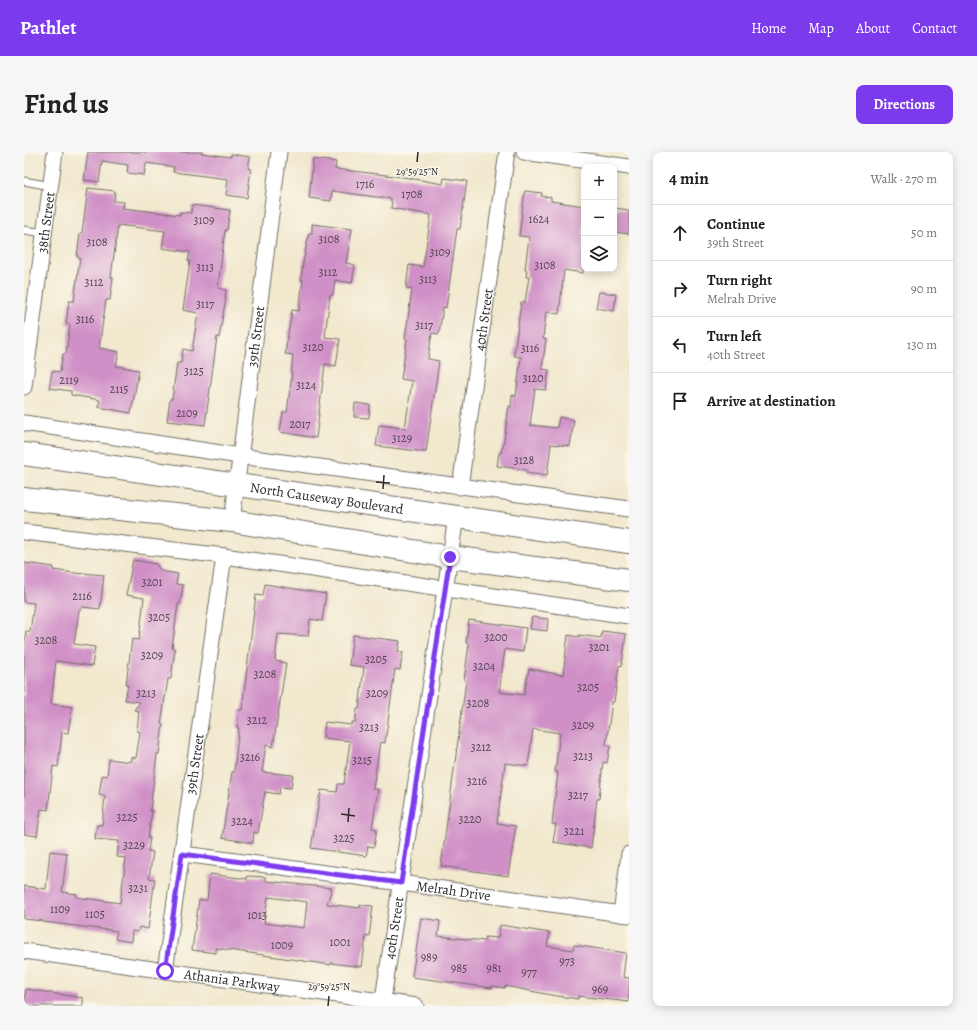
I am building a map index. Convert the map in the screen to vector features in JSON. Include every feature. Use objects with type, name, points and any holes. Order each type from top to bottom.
[{"type":"highway","name":"North Causeway Boulevard","points":[[24,454],[629,542]]},
{"type":"highway","points":[[24,499],[232,521],[450,557],[629,580]]},
{"type":"street","name":"38th Street","points":[[24,387],[55,152]]},
{"type":"street","name":"39th Street","points":[[232,521],[279,152]]},
{"type":"street","name":"40th Street","points":[[460,487],[507,152]]},
{"type":"street","points":[[524,152],[629,167]]},
{"type":"street","points":[[24,423],[240,456],[629,509]]},
{"type":"street","name":"40th Street","points":[[382,1004],[456,517]]},
{"type":"street","points":[[24,532],[224,556],[629,616]]},
{"type":"street","name":"39th Street","points":[[165,971],[224,556]]},
{"type":"street","name":"Melrah Drive","points":[[182,854],[625,914]]},
{"type":"street","points":[[625,914],[629,854]]},
{"type":"street","name":"Athania Parkway","points":[[24,951],[382,1004],[416,1006]]},
{"type":"lane","points":[[24,181],[51,186]]},
{"type":"lane","points":[[24,230],[44,233]]},
{"type":"building","points":[[88,152],[202,152],[201,153],[231,157],[231,154],[250,157],[248,169],[251,169],[247,198],[226,195],[228,179],[173,172],[174,167],[146,163],[144,175],[127,173],[128,165],[102,161],[99,182],[84,180]]},
{"type":"building","points":[[313,159],[336,162],[335,169],[403,177],[443,184],[444,178],[467,181],[460,229],[457,229],[446,308],[443,307],[439,334],[432,333],[428,359],[439,361],[426,452],[376,446],[379,425],[405,428],[412,381],[401,379],[412,289],[406,288],[409,265],[423,267],[431,215],[391,208],[391,199],[332,191],[331,201],[309,198]]},
{"type":"building","points":[[88,188],[115,191],[114,201],[124,202],[123,208],[180,215],[180,212],[191,213],[192,205],[230,210],[227,230],[225,230],[218,288],[226,290],[226,298],[219,338],[217,337],[205,425],[167,421],[177,363],[181,363],[183,349],[192,351],[198,313],[183,310],[190,252],[162,248],[165,231],[118,225],[111,277],[113,277],[110,300],[106,300],[99,348],[119,352],[116,366],[139,370],[131,413],[98,407],[100,400],[71,395],[71,391],[49,388],[52,371],[60,372],[63,354],[66,354],[70,325],[66,324],[69,301],[74,301],[80,258],[77,257]]},
{"type":"building","points":[[525,191],[542,193],[541,196],[551,197],[551,201],[581,206],[581,272],[583,273],[564,270],[559,314],[546,312],[543,339],[546,339],[542,369],[549,370],[546,390],[535,389],[530,425],[557,428],[559,417],[574,420],[570,446],[551,444],[547,476],[527,473],[527,470],[497,466],[499,453],[501,453],[503,447],[509,406],[511,407],[512,395],[516,396],[521,357],[514,356],[521,302],[525,302],[529,277],[526,277],[527,270],[525,270],[529,237],[519,236]]},
{"type":"building","points":[[617,208],[629,210],[629,234],[617,232]]},
{"type":"building","points":[[312,224],[352,229],[346,263],[355,265],[352,283],[335,280],[333,295],[330,295],[325,337],[340,339],[336,366],[325,364],[316,438],[280,432],[283,412],[287,412],[292,374],[293,355],[285,354],[288,334],[292,310],[299,311],[303,280],[301,280],[303,263],[309,233],[312,233]]},
{"type":"building","points":[[599,292],[616,294],[614,311],[596,308]]},
{"type":"building","points":[[355,403],[370,405],[369,418],[354,417]]},
{"type":"building","points":[[133,560],[156,564],[161,571],[178,574],[176,584],[183,585],[180,604],[178,604],[172,648],[175,649],[171,679],[168,679],[161,724],[163,724],[159,754],[157,754],[150,811],[152,811],[148,838],[150,838],[148,851],[153,852],[149,878],[155,879],[148,929],[139,927],[138,932],[132,931],[131,942],[115,939],[117,931],[24,919],[24,886],[46,889],[50,851],[67,853],[62,892],[77,894],[76,897],[120,903],[126,858],[117,857],[119,841],[95,839],[97,825],[102,825],[105,796],[99,795],[102,775],[107,776],[109,759],[130,762],[131,757],[136,758],[140,732],[137,731],[139,711],[134,710],[140,702],[125,700],[128,685],[126,685],[132,639],[139,640],[144,598],[126,595]]},
{"type":"building","points":[[25,563],[54,567],[53,570],[104,575],[100,609],[82,607],[81,610],[79,610],[74,644],[95,647],[92,666],[56,661],[51,704],[72,707],[68,733],[62,732],[58,767],[53,766],[48,810],[41,809],[37,836],[24,834],[24,648],[26,631],[30,632],[34,603],[24,602]]},
{"type":"building","points":[[265,584],[326,594],[322,621],[310,619],[308,636],[278,634],[275,661],[286,663],[273,747],[266,745],[262,772],[293,775],[291,788],[280,787],[279,794],[265,792],[258,833],[254,832],[253,843],[222,838],[232,772],[234,772],[239,728],[237,728],[239,710],[242,710],[256,595],[263,596]]},
{"type":"building","points":[[532,617],[548,619],[547,631],[530,629]]},
{"type":"building","points":[[469,620],[526,628],[523,652],[505,649],[499,692],[524,695],[529,669],[563,675],[568,635],[601,638],[602,631],[626,634],[622,665],[619,666],[614,702],[612,702],[606,745],[610,746],[607,763],[603,762],[591,848],[553,842],[556,824],[552,824],[558,772],[555,772],[560,733],[533,729],[528,766],[505,763],[497,823],[516,826],[508,876],[441,866],[466,681],[464,680],[469,644],[466,643]]},
{"type":"building","points":[[353,635],[400,641],[398,652],[403,652],[400,670],[395,669],[385,743],[380,742],[373,789],[378,789],[372,828],[377,829],[374,847],[368,846],[366,856],[311,848],[321,790],[337,792],[338,784],[344,784],[350,741],[323,738],[325,722],[351,725],[352,722],[355,722],[357,709],[359,709],[364,667],[349,665]]},
{"type":"building","points":[[210,874],[247,879],[247,876],[266,877],[266,881],[332,888],[327,904],[360,908],[360,905],[373,906],[369,937],[366,936],[362,967],[331,963],[331,965],[216,948],[216,953],[192,950],[199,900],[207,900]],"holes":[[[268,897],[307,902],[304,928],[264,923]]]},
{"type":"building","points":[[421,918],[440,921],[438,936],[485,941],[485,937],[498,938],[500,925],[550,933],[547,946],[573,950],[574,945],[626,953],[623,977],[629,978],[629,1002],[578,996],[578,999],[505,986],[505,988],[492,986],[492,988],[412,977]]},
{"type":"building","points":[[26,989],[83,998],[83,1006],[24,1006]]},
{"type":"route","points":[[165,971],[182,854],[401,883],[450,557]]}]
